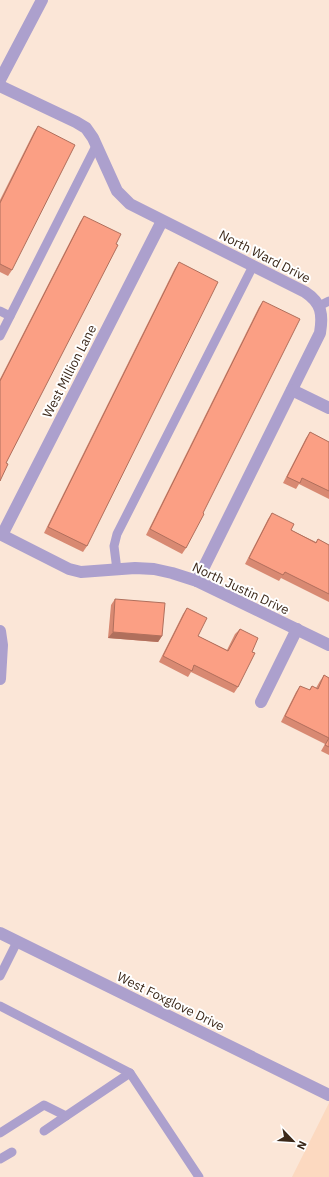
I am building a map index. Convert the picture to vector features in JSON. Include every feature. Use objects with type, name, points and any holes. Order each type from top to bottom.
[{"type":"street","points":[[0,80],[42,0]]},
{"type":"street","name":"North Ward Drive","points":[[0,86],[86,128],[93,138],[117,191],[123,199],[130,204],[305,292],[324,304],[320,333],[197,581]]},
{"type":"street","name":"West Million Lane","points":[[1,534],[162,220]]},
{"type":"street","points":[[292,390],[329,408]]},
{"type":"street","name":"North Justin Drive","points":[[1,534],[69,569],[81,572],[135,568],[172,572],[197,581],[329,645]]},
{"type":"street","points":[[261,702],[297,629]]},
{"type":"street","points":[[0,631],[2,645],[0,679]]},
{"type":"street","name":"West Foxglove Drive","points":[[0,933],[329,1095]]},
{"type":"lane","points":[[0,336],[96,146]]},
{"type":"lane","points":[[117,570],[114,546],[117,534],[253,266]]},
{"type":"lane","points":[[0,311],[10,316]]},
{"type":"lane","points":[[0,976],[17,942]]},
{"type":"lane","points":[[0,1006],[130,1073],[199,1177]]},
{"type":"lane","points":[[44,1131],[130,1073]]},
{"type":"lane","points":[[0,1133],[44,1105],[66,1116]]},
{"type":"lane","points":[[0,1159],[12,1152]]},
{"type":"shaded area","points":[[329,1103],[329,1177],[292,1177]]},
{"type":"building","points":[[38,126],[75,145],[12,270],[0,264],[0,203]]},
{"type":"building","points":[[84,216],[121,234],[116,244],[118,245],[6,463],[8,464],[0,481],[0,381]]},
{"type":"building","points":[[179,262],[218,282],[87,546],[48,527]]},
{"type":"building","points":[[263,301],[300,319],[186,548],[150,529]]},
{"type":"building","points":[[310,432],[329,442],[329,491],[302,478],[300,483],[287,477]]},
{"type":"building","points":[[272,513],[294,524],[291,530],[316,543],[318,539],[329,545],[329,594],[285,572],[283,575],[249,558]]},
{"type":"building","points":[[115,599],[165,603],[162,636],[113,632]]},
{"type":"building","points":[[187,608],[207,618],[198,636],[228,651],[240,629],[258,638],[252,652],[255,653],[238,687],[194,665],[192,671],[163,656]]},
{"type":"building","points":[[324,675],[329,678],[329,738],[285,716],[300,686],[310,690],[312,686],[318,689]]},
{"type":"building","points":[[329,738],[329,747],[325,745]]}]
